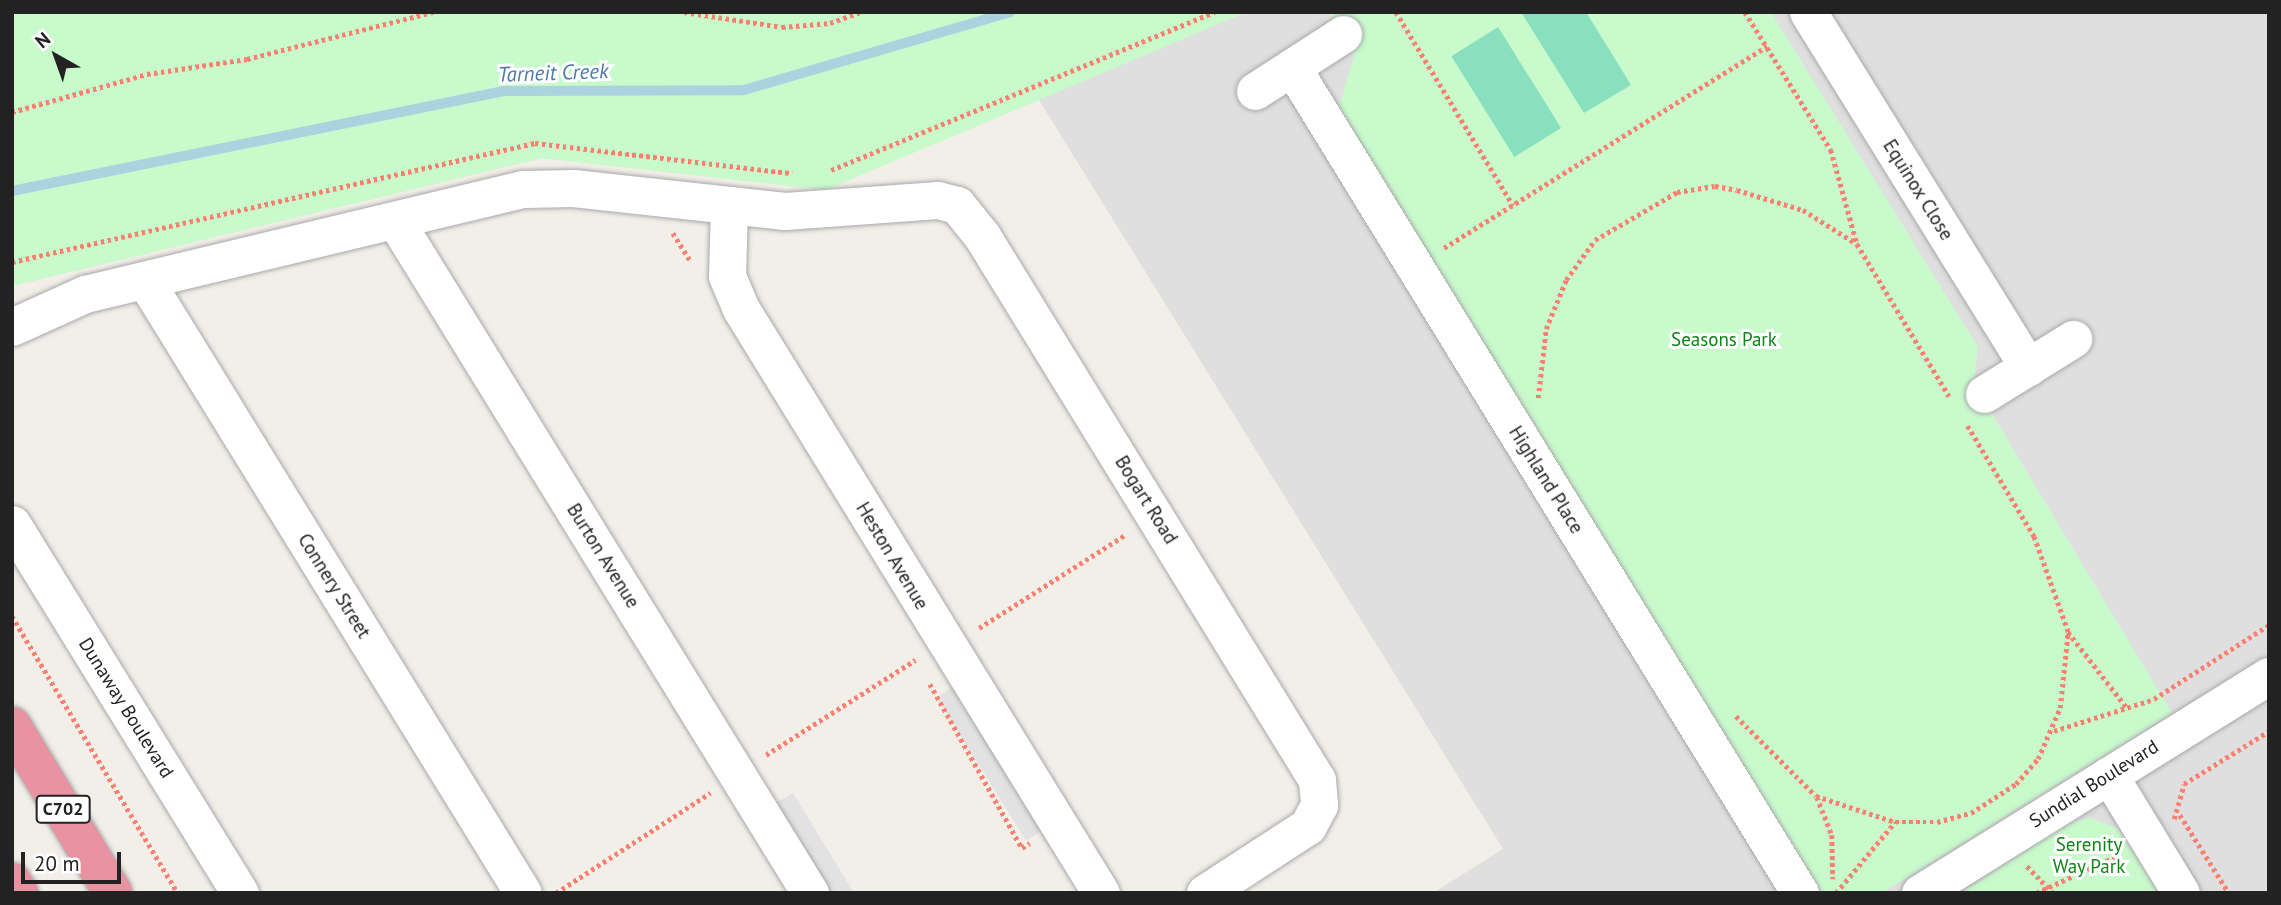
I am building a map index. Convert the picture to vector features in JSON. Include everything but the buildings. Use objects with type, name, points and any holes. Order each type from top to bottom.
[{"type":"highway","name":"C702","points":[[12,726],[113,893]]},
{"type":"highway","points":[[12,882],[19,893]]},
{"type":"street","name":"Equinox Close","points":[[1808,12],[2028,367]]},
{"type":"street","points":[[1255,91],[1343,34]]},
{"type":"street","name":"Highland Place","points":[[1292,67],[1800,893]]},
{"type":"street","points":[[12,327],[54,304],[145,280],[395,220],[547,187],[729,205]]},
{"type":"street","name":"Bogart Road","points":[[729,205],[817,210],[937,200],[963,210],[1156,516],[1320,794],[1308,826],[1205,893]]},
{"type":"street","name":"Heston Avenue","points":[[729,205],[725,260],[733,293],[940,651],[1101,893]]},
{"type":"street","name":"Burton Avenue","points":[[395,220],[810,893]]},
{"type":"street","name":"Connery Street","points":[[145,280],[523,893]]},
{"type":"street","points":[[1968,408],[2073,339]]},
{"type":"street","name":"Dunaway Boulevard","points":[[12,524],[240,893]]},
{"type":"street","name":"Sundial Boulevard","points":[[1920,893],[2269,676]]},
{"type":"street","points":[[2109,775],[2181,893]]},
{"type":"path","points":[[12,112],[147,74],[247,59],[433,12]]},
{"type":"path","points":[[684,12],[782,27],[830,23],[860,12]]},
{"type":"path","points":[[1396,12],[1513,205]]},
{"type":"path","points":[[1745,12],[1831,150],[1857,244],[1968,408],[2034,537],[2068,632],[2128,709]]},
{"type":"path","points":[[1451,260],[1444,248],[1767,46]]},
{"type":"path","points":[[1530,391],[1537,402],[1546,329],[1581,260],[1595,240],[1677,192],[1715,186],[1738,190],[1803,210],[1857,244]]},
{"type":"path","points":[[670,227],[699,275]]},
{"type":"path","points":[[555,893],[738,776],[804,727],[940,651],[1156,516]]},
{"type":"path","points":[[12,615],[178,893]]},
{"type":"path","points":[[2053,731],[2154,699],[2269,625]]},
{"type":"path","points":[[1816,796],[1895,822],[1955,819],[1991,802],[2026,774],[2053,731],[2068,632]]},
{"type":"path","points":[[940,651],[934,701],[1022,848],[1044,835]]},
{"type":"path","points":[[1729,706],[1816,796],[1832,835],[1834,893]]},
{"type":"path","points":[[2180,815],[2229,893]]},
{"type":"path","points":[[1834,893],[1895,822]]},
{"type":"shaded area","points":[[12,12],[2269,12],[2269,893],[1433,893],[1503,849],[1037,97],[826,190],[542,158],[12,286]]},
{"type":"shaded area","points":[[956,685],[1046,828],[1026,841],[936,697]]},
{"type":"shaded area","points":[[793,793],[854,893],[826,893],[772,805]]},
{"type":"green space","points":[[12,12],[1247,12],[826,190],[542,158],[12,286]]},
{"type":"green space","name":"Seasons Park","points":[[1328,12],[1771,12],[1978,347],[1974,384],[2172,713],[1882,893],[1817,893],[1336,116],[1354,57]]},
{"type":"green space","points":[[1521,12],[1586,12],[1631,85],[1584,113]]},
{"type":"green space","points":[[1498,27],[1561,128],[1514,157],[1451,56]]},
{"type":"green space","name":"Serenity Way Park","points":[[2091,818],[2118,829],[2159,893],[1961,893],[2069,823]]},
{"type":"waterway","name":"Tarneit Creek","points":[[12,191],[504,91],[744,90],[1010,12]]}]
